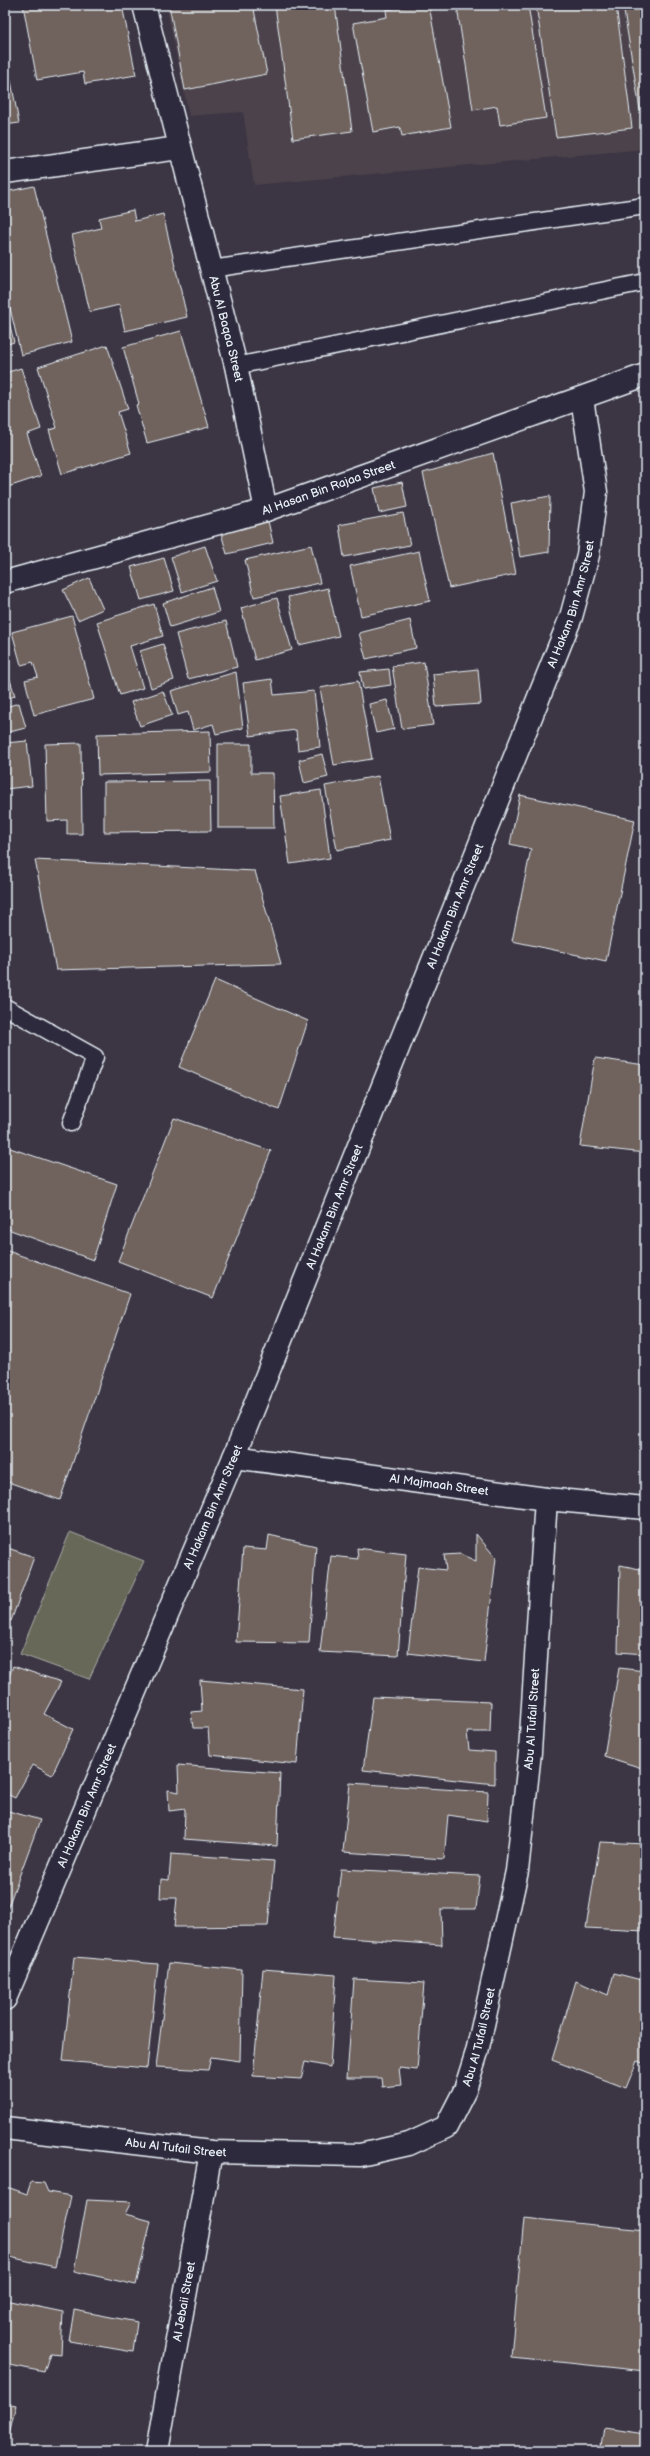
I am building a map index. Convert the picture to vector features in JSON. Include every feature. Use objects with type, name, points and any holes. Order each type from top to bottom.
[{"type":"street","name":"Abu Al Baqaa Street","points":[[144,5],[179,148],[236,366],[266,510]]},
{"type":"street","points":[[5,172],[179,148]]},
{"type":"street","name":"Al Hasan Bin Rajaa Street","points":[[5,582],[266,510],[645,375]]},
{"type":"street","name":"Al Hakam Bin Amr Street","points":[[5,1999],[234,1457],[571,617],[588,555],[596,492],[582,398]]},
{"type":"street","name":"Al Majmaah Street","points":[[234,1457],[546,1499],[645,1508]]},
{"type":"street","name":"Abu Al Tufail Street","points":[[5,2128],[211,2152],[360,2155],[409,2144],[446,2127],[465,2090],[477,2052],[517,1871],[530,1752],[546,1499]]},
{"type":"street","name":"Al Jebaii Street","points":[[157,2451],[211,2152]]},
{"type":"lane","points":[[211,269],[645,206]]},
{"type":"lane","points":[[236,366],[645,282]]},
{"type":"lane","points":[[5,1006],[95,1057],[71,1123]]},
{"type":"shaded area","points":[[166,5],[645,5],[645,149],[254,185],[243,112],[189,116]]},
{"type":"green space","points":[[70,1532],[144,1561],[89,1679],[20,1654]]},
{"type":"building","points":[[23,5],[122,5],[136,75],[85,84],[83,72],[37,80]]},
{"type":"building","points":[[169,5],[253,5],[267,74],[185,90]]},
{"type":"building","points":[[275,5],[335,5],[352,131],[293,139]]},
{"type":"building","points":[[414,5],[429,5],[451,127],[402,136],[400,127],[373,132],[353,23],[387,17],[386,10]]},
{"type":"building","points":[[474,5],[528,5],[546,118],[500,125],[497,106],[473,110],[457,7]]},
{"type":"building","points":[[536,5],[616,5],[632,128],[556,137]]},
{"type":"building","points":[[623,5],[645,5],[645,109],[640,110]]},
{"type":"building","points":[[5,49],[19,123],[5,125]]},
{"type":"building","points":[[34,186],[72,342],[21,355],[5,287],[5,192]]},
{"type":"building","points":[[133,210],[135,221],[163,214],[187,317],[125,331],[119,305],[90,312],[72,235],[101,228],[99,218]]},
{"type":"building","points":[[5,305],[14,342],[5,345]]},
{"type":"building","points":[[181,331],[209,427],[147,443],[136,405],[139,404],[123,347]]},
{"type":"building","points":[[107,345],[128,409],[118,412],[131,453],[62,474],[49,430],[57,428],[38,367]]},
{"type":"building","points":[[21,368],[41,429],[27,434],[41,476],[5,488],[5,373]]},
{"type":"building","points":[[493,453],[516,574],[449,588],[423,473]]},
{"type":"building","points":[[402,482],[407,507],[379,513],[374,488]]},
{"type":"building","points":[[550,496],[549,552],[520,557],[511,503]]},
{"type":"building","points":[[403,513],[410,545],[344,557],[339,525]]},
{"type":"building","points":[[268,521],[273,543],[227,554],[221,533]]},
{"type":"building","points":[[311,545],[320,583],[254,597],[245,560]]},
{"type":"building","points":[[205,546],[217,581],[182,592],[171,557]]},
{"type":"building","points":[[419,551],[430,601],[361,616],[350,566]]},
{"type":"building","points":[[164,558],[174,591],[141,600],[131,567]]},
{"type":"building","points":[[89,578],[103,609],[78,620],[63,590]]},
{"type":"building","points":[[212,587],[219,612],[170,627],[163,603]]},
{"type":"building","points":[[328,588],[339,636],[299,645],[288,597]]},
{"type":"building","points":[[277,598],[292,650],[255,660],[241,608]]},
{"type":"building","points":[[154,604],[163,636],[130,646],[143,688],[120,695],[97,622]]},
{"type":"building","points":[[72,616],[94,699],[34,715],[25,680],[38,677],[33,662],[21,665],[12,632]]},
{"type":"building","points":[[410,620],[416,648],[366,659],[359,633]]},
{"type":"building","points":[[226,621],[237,667],[188,679],[176,634]]},
{"type":"building","points":[[163,644],[174,680],[151,688],[140,651]]},
{"type":"building","points":[[424,662],[433,725],[402,729],[392,666]]},
{"type":"building","points":[[389,669],[391,685],[363,689],[360,672]]},
{"type":"building","points":[[478,669],[481,704],[436,707],[433,674]]},
{"type":"building","points":[[236,672],[243,728],[216,734],[213,724],[193,730],[188,712],[178,715],[171,691]]},
{"type":"building","points":[[8,673],[15,696],[5,699],[5,674]]},
{"type":"building","points":[[272,679],[274,695],[314,691],[320,747],[298,750],[296,730],[250,736],[243,683]]},
{"type":"building","points":[[358,681],[372,759],[334,765],[320,688]]},
{"type":"building","points":[[163,691],[172,715],[140,726],[131,702]]},
{"type":"building","points":[[387,700],[394,729],[376,733],[369,704]]},
{"type":"building","points":[[19,703],[26,728],[5,733],[5,707]]},
{"type":"building","points":[[210,731],[211,772],[98,775],[97,734]]},
{"type":"building","points":[[27,741],[32,786],[5,789],[5,743]]},
{"type":"building","points":[[81,743],[82,834],[67,834],[67,820],[47,821],[45,744]]},
{"type":"building","points":[[218,744],[251,744],[251,773],[273,773],[274,828],[218,828]]},
{"type":"building","points":[[322,754],[328,777],[304,783],[299,760]]},
{"type":"building","points":[[378,776],[390,840],[337,850],[325,786]]},
{"type":"building","points":[[210,781],[211,831],[104,832],[104,782]]},
{"type":"building","points":[[321,790],[330,858],[290,864],[280,796]]},
{"type":"building","points":[[520,795],[635,820],[606,961],[512,941],[531,849],[510,844]]},
{"type":"building","points":[[35,860],[255,871],[281,964],[56,970]]},
{"type":"building","points":[[215,980],[308,1021],[279,1110],[179,1067]]},
{"type":"building","points":[[595,1058],[645,1065],[645,1153],[580,1146]]},
{"type":"building","points":[[174,1118],[271,1151],[213,1298],[118,1261]]},
{"type":"building","points":[[7,1147],[117,1184],[93,1260],[5,1228],[5,1152]]},
{"type":"building","points":[[5,1250],[130,1294],[60,1500],[5,1481]]},
{"type":"building","points":[[476,1534],[496,1558],[484,1662],[408,1653],[418,1567],[446,1570],[444,1555],[460,1554],[476,1561]]},
{"type":"building","points":[[269,1535],[316,1546],[309,1643],[236,1642],[243,1548],[267,1550]]},
{"type":"building","points":[[5,1547],[34,1557],[11,1621],[5,1618]]},
{"type":"building","points":[[357,1548],[406,1554],[398,1656],[320,1652],[331,1556],[358,1559]]},
{"type":"building","points":[[620,1565],[645,1570],[645,1654],[618,1652]]},
{"type":"building","points":[[13,1666],[61,1682],[44,1714],[73,1729],[52,1775],[33,1765],[15,1798],[5,1793],[5,1687]]},
{"type":"building","points":[[619,1668],[645,1671],[645,1769],[604,1756]]},
{"type":"building","points":[[200,1680],[303,1689],[297,1764],[210,1755],[208,1728],[193,1728],[191,1712],[202,1711]]},
{"type":"building","points":[[373,1697],[491,1702],[490,1732],[467,1732],[469,1750],[495,1752],[495,1784],[363,1770]]},
{"type":"building","points":[[178,1765],[280,1773],[277,1846],[184,1839],[185,1809],[169,1811],[168,1790],[179,1792]]},
{"type":"building","points":[[350,1783],[488,1792],[487,1821],[448,1815],[444,1859],[343,1852]]},
{"type":"building","points":[[5,1810],[40,1820],[5,1915]]},
{"type":"building","points":[[600,1842],[645,1844],[645,1931],[586,1928]]},
{"type":"building","points":[[171,1854],[274,1861],[268,1926],[174,1927],[177,1898],[160,1898],[161,1879],[169,1880]]},
{"type":"building","points":[[341,1869],[480,1876],[476,1909],[441,1909],[442,1945],[333,1937]]},
{"type":"building","points":[[74,1957],[158,1964],[147,2068],[63,2061]]},
{"type":"building","points":[[169,1963],[242,1970],[240,2061],[211,2057],[208,2070],[156,2067]]},
{"type":"building","points":[[263,1969],[336,1975],[330,2067],[305,2062],[301,2079],[253,2076]]},
{"type":"building","points":[[614,1973],[645,1981],[645,2064],[637,2061],[626,2088],[552,2060],[576,1981],[608,1995]]},
{"type":"building","points":[[354,1979],[424,1983],[417,2070],[399,2068],[401,2085],[382,2087],[381,2078],[347,2078]]},
{"type":"building","points":[[31,2182],[44,2183],[48,2192],[71,2196],[55,2267],[5,2256],[7,2187],[27,2194]]},
{"type":"building","points":[[87,2200],[131,2202],[125,2214],[151,2221],[136,2285],[74,2271]]},
{"type":"building","points":[[524,2218],[645,2230],[645,2371],[511,2357]]},
{"type":"building","points":[[5,2300],[63,2312],[61,2354],[50,2353],[44,2372],[5,2364]]},
{"type":"building","points":[[74,2310],[137,2322],[133,2352],[69,2341]]},
{"type":"building","points":[[5,2403],[16,2405],[5,2451]]},
{"type":"building","points":[[604,2428],[645,2434],[645,2451],[600,2451]]}]
